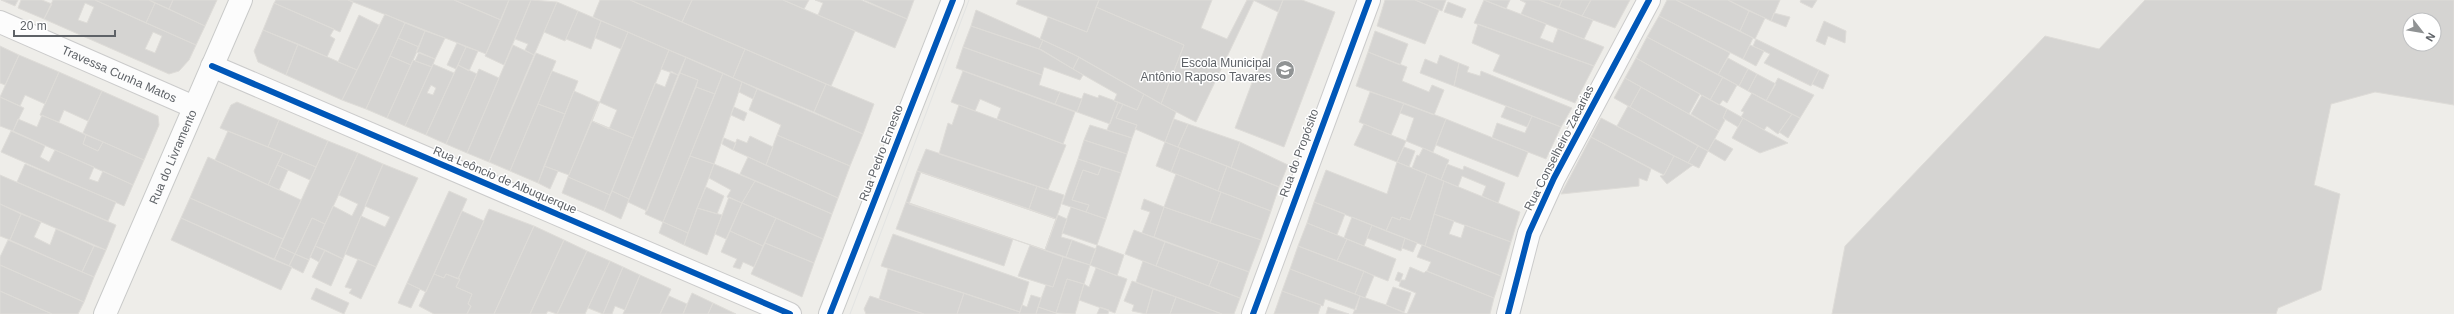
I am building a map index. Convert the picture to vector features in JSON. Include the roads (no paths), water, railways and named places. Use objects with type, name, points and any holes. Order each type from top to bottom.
[{"type":"street","name":"Rua do Livramento","points":[[105,314],[241,0]]},
{"type":"street","name":"Rua Pedro Ernesto","points":[[830,314],[953,0]]},
{"type":"street","name":"Rua do Propósito","points":[[1253,314],[1369,0]]},
{"type":"street","name":"Rua Conselheiro Zacarias","points":[[1508,314],[1529,233],[1554,178],[1648,0]]},
{"type":"street","name":"Travessa Cunha Matos","points":[[0,22],[194,107]]},
{"type":"street","name":"Rua Leôncio de Albuquerque","points":[[212,66],[790,314]]},
{"type":"tram line","points":[[850,314],[969,0]]},
{"type":"place","name":"Escola Municipal Antônio Raposo Tavares","points":[[1285,70]]}]
